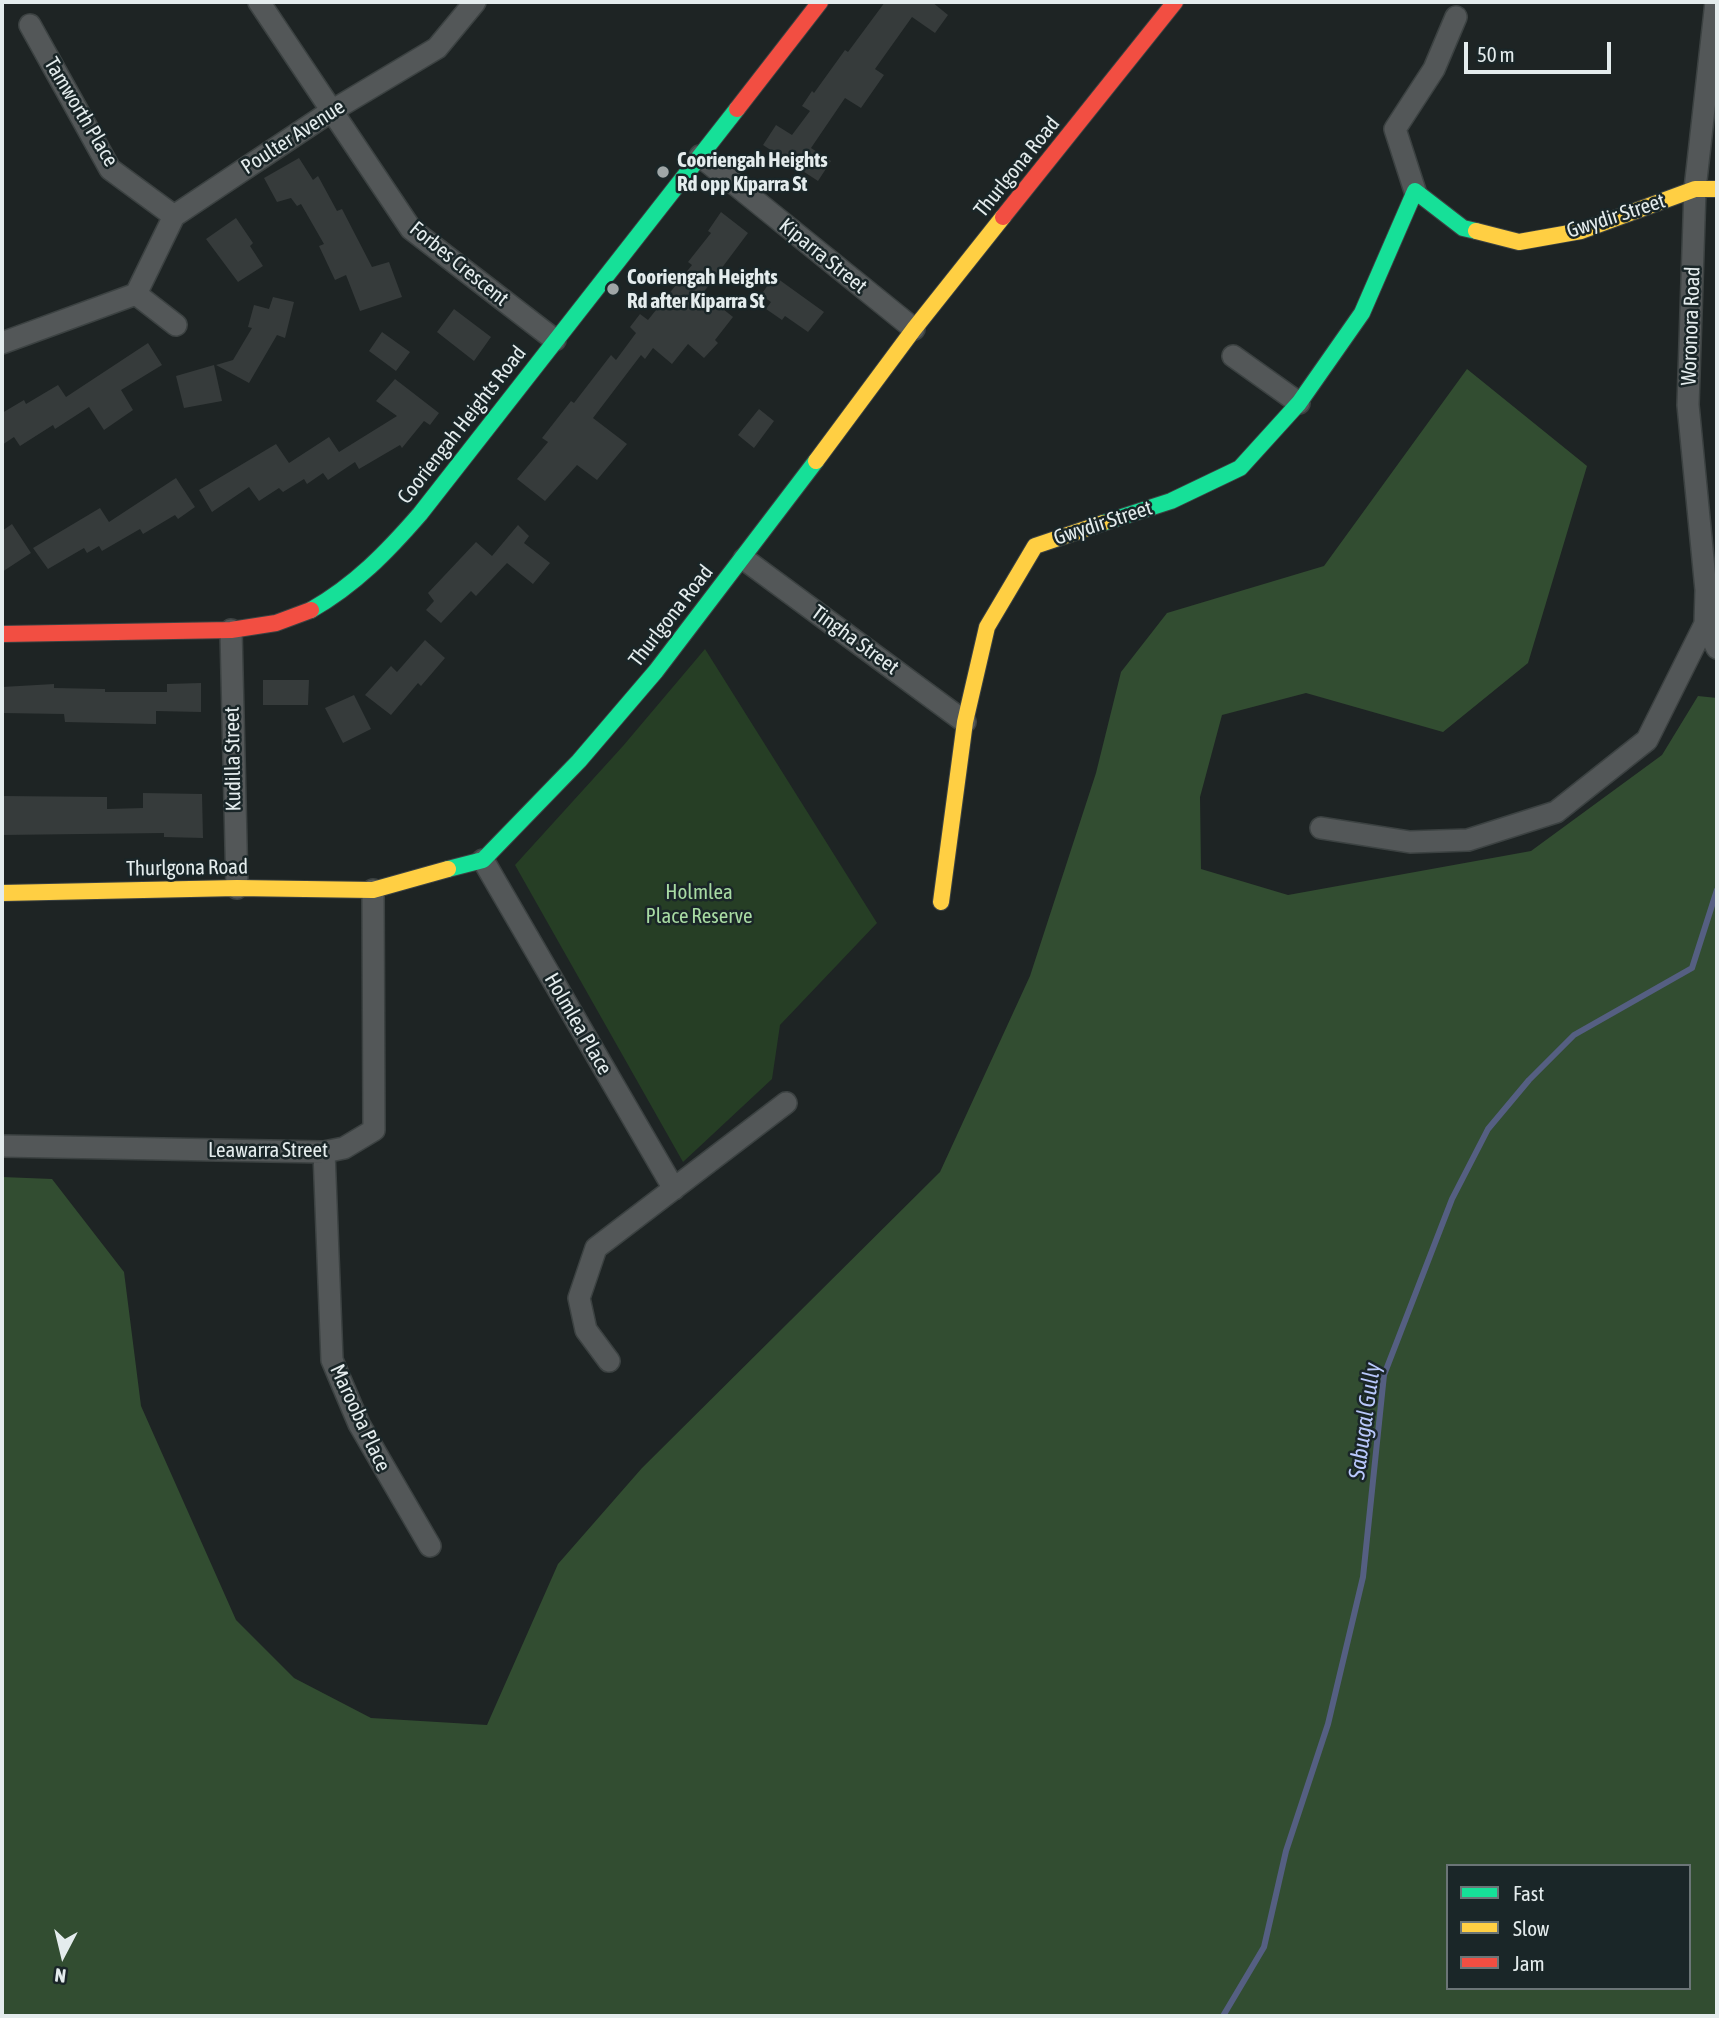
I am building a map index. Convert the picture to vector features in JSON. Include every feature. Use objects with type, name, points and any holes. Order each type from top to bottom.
[{"type":"street","name":"Forbes Crescent","points":[[259,2],[330,112],[411,229],[555,340]]},
{"type":"street","name":"Poulter Avenue","points":[[174,216],[330,112],[437,48],[475,2]]},
{"type":"street","name":"Cooriengah Heights Road","points":[[2,634],[231,630],[261,627],[299,615],[334,598],[360,578],[420,514],[820,2]]},
{"type":"street","name":"Thurlgona Road","points":[[2,893],[237,888],[373,890],[483,860],[579,761],[656,671],[744,559],[914,329],[1175,2]]},
{"type":"street","name":"Woronora Road","points":[[1716,2],[1695,189],[1688,405],[1706,590],[1705,624],[1717,648]]},
{"type":"street","points":[[1416,191],[1395,129],[1433,69],[1456,18]]},
{"type":"street","name":"Tamworth Place","points":[[30,25],[110,169],[174,216]]},
{"type":"street","name":"Kiparra Street","points":[[700,156],[914,329]]},
{"type":"street","points":[[1695,189],[1717,189]]},
{"type":"street","name":"Gwydir Street","points":[[941,902],[965,722],[987,627],[1035,546],[1171,501],[1240,468],[1299,403],[1362,313],[1416,191],[1463,228],[1519,242],[1581,231],[1695,189]]},
{"type":"street","points":[[2,343],[136,294],[174,216]]},
{"type":"street","points":[[136,294],[176,325]]},
{"type":"street","points":[[1233,356],[1299,403]]},
{"type":"street","name":"Tingha Street","points":[[744,559],[965,722]]},
{"type":"street","points":[[1321,828],[1410,842],[1468,840],[1556,812],[1647,740],[1705,624]]},
{"type":"street","name":"Kudilla Street","points":[[231,630],[237,888]]},
{"type":"street","name":"Holmlea Place","points":[[483,860],[674,1189]]},
{"type":"street","name":"Leawarra Street","points":[[2,1146],[324,1152],[344,1148],[374,1130],[373,890]]},
{"type":"street","points":[[609,1361],[586,1330],[579,1298],[596,1248],[786,1103]]},
{"type":"street","name":"Marooba Place","points":[[324,1152],[332,1360],[359,1424],[430,1546]]},
{"type":"green space","points":[[1467,369],[1587,466],[1528,663],[1443,732],[1306,693],[1222,715],[1200,797],[1201,869],[1288,895],[1531,851],[1662,755],[1698,696],[1717,698],[1717,2016],[2,2016],[2,1177],[52,1179],[124,1272],[141,1406],[236,1620],[294,1678],[371,1718],[487,1725],[558,1564],[642,1468],[940,1172],[1030,976],[1096,773],[1121,672],[1167,613],[1324,566]]},
{"type":"green space","name":"Holmlea Place Reserve","points":[[705,649],[877,923],[780,1025],[772,1079],[683,1162],[515,865],[623,746]]},
{"type":"building","points":[[885,2],[932,2],[948,15],[935,33],[912,17],[875,69],[884,75],[861,108],[845,98],[811,148],[831,161],[818,181],[763,145],[776,125],[792,135],[810,111],[802,106],[812,91],[814,93],[845,50],[848,52]]},
{"type":"building","points":[[299,158],[313,180],[318,176],[337,211],[342,209],[372,267],[389,262],[402,297],[360,311],[346,275],[335,280],[319,246],[324,244],[301,204],[297,206],[291,198],[277,202],[264,178]]},
{"type":"building","points":[[721,212],[748,233],[703,293],[733,317],[715,340],[718,343],[704,358],[688,344],[672,364],[653,348],[645,359],[641,355],[593,418],[627,444],[597,480],[577,465],[545,501],[517,479],[548,442],[542,438],[571,401],[574,403],[611,355],[616,360],[636,333],[630,327],[640,314],[648,320],[692,265],[688,262],[711,233],[708,231]]},
{"type":"building","points":[[236,218],[253,243],[250,246],[263,266],[238,282],[206,239]]},
{"type":"building","points":[[774,276],[824,312],[808,332],[785,316],[782,320],[766,309],[771,302],[761,295]]},
{"type":"building","points":[[273,297],[294,302],[285,338],[277,335],[249,383],[216,365],[233,360],[252,328],[248,327],[254,305],[269,309]]},
{"type":"building","points":[[454,309],[491,337],[474,361],[437,332]]},
{"type":"building","points":[[382,332],[410,352],[396,371],[369,351]]},
{"type":"building","points":[[148,343],[162,365],[121,390],[133,410],[104,430],[89,407],[55,429],[53,425],[20,446],[14,437],[2,445],[2,413],[24,400],[26,404],[58,385],[66,397]]},
{"type":"building","points":[[214,365],[222,401],[184,408],[176,376]]},
{"type":"building","points":[[395,379],[439,413],[430,425],[424,421],[402,448],[400,445],[359,469],[355,462],[328,480],[323,473],[307,484],[304,479],[283,492],[279,488],[259,501],[249,487],[212,512],[199,490],[276,444],[289,463],[329,437],[339,452],[397,416],[376,401]]},
{"type":"building","points":[[759,409],[774,421],[754,448],[738,435]]},
{"type":"building","points":[[176,478],[195,507],[178,519],[175,515],[143,534],[140,529],[102,551],[99,546],[87,553],[84,548],[48,569],[33,548],[100,508],[109,522]]},
{"type":"building","points":[[12,524],[31,553],[2,572],[2,531]]},
{"type":"building","points":[[518,525],[529,536],[524,543],[550,563],[533,584],[507,563],[476,596],[471,591],[441,623],[426,610],[434,601],[428,593],[476,542],[492,556]]},
{"type":"building","points":[[425,640],[445,658],[421,686],[418,683],[391,715],[365,695],[391,666],[397,672]]},
{"type":"building","points":[[263,680],[309,680],[308,705],[263,705]]},
{"type":"building","points":[[201,683],[201,712],[156,711],[156,724],[65,722],[64,714],[2,713],[2,687],[54,684],[54,688],[105,689],[105,692],[167,692],[167,684]]},
{"type":"building","points":[[354,695],[371,729],[343,743],[325,708]]},
{"type":"building","points":[[143,793],[202,794],[203,838],[164,837],[164,833],[2,835],[2,796],[107,797],[107,809],[143,808]]},
{"type":"waterway","name":"Sabugal Gully","points":[[1223,2016],[1264,1947],[1286,1851],[1328,1724],[1363,1577],[1384,1375],[1452,1199],[1488,1129],[1529,1080],[1574,1035],[1692,968],[1717,890]]},
{"type":"traffic: fast","points":[[311,610],[370,567],[420,514],[737,109]]},
{"type":"traffic: fast","points":[[1103,523],[1171,501],[1240,468],[1299,403],[1362,313],[1415,191],[1463,228],[1476,231]]},
{"type":"traffic: fast","points":[[448,869],[483,860],[579,761],[656,671],[816,461]]},
{"type":"traffic: slow","points":[[1476,231],[1519,242],[1581,231],[1695,189],[1717,189]]},
{"type":"traffic: slow","points":[[816,461],[914,329],[1003,217]]},
{"type":"traffic: slow","points":[[941,902],[965,722],[987,627],[1035,546],[1103,523]]},
{"type":"traffic: slow","points":[[2,893],[237,888],[373,890],[448,869]]},
{"type":"traffic: jam","points":[[737,109],[820,2]]},
{"type":"traffic: jam","points":[[1003,217],[1175,2]]},
{"type":"traffic: jam","points":[[2,634],[231,630],[276,623],[311,610]]},
{"type":"place","name":"Cooriengah Heights Rd opp Kiparra St","points":[[663,172]]},
{"type":"place","name":"Cooriengah Heights Rd after Kiparra St","points":[[613,289]]}]
